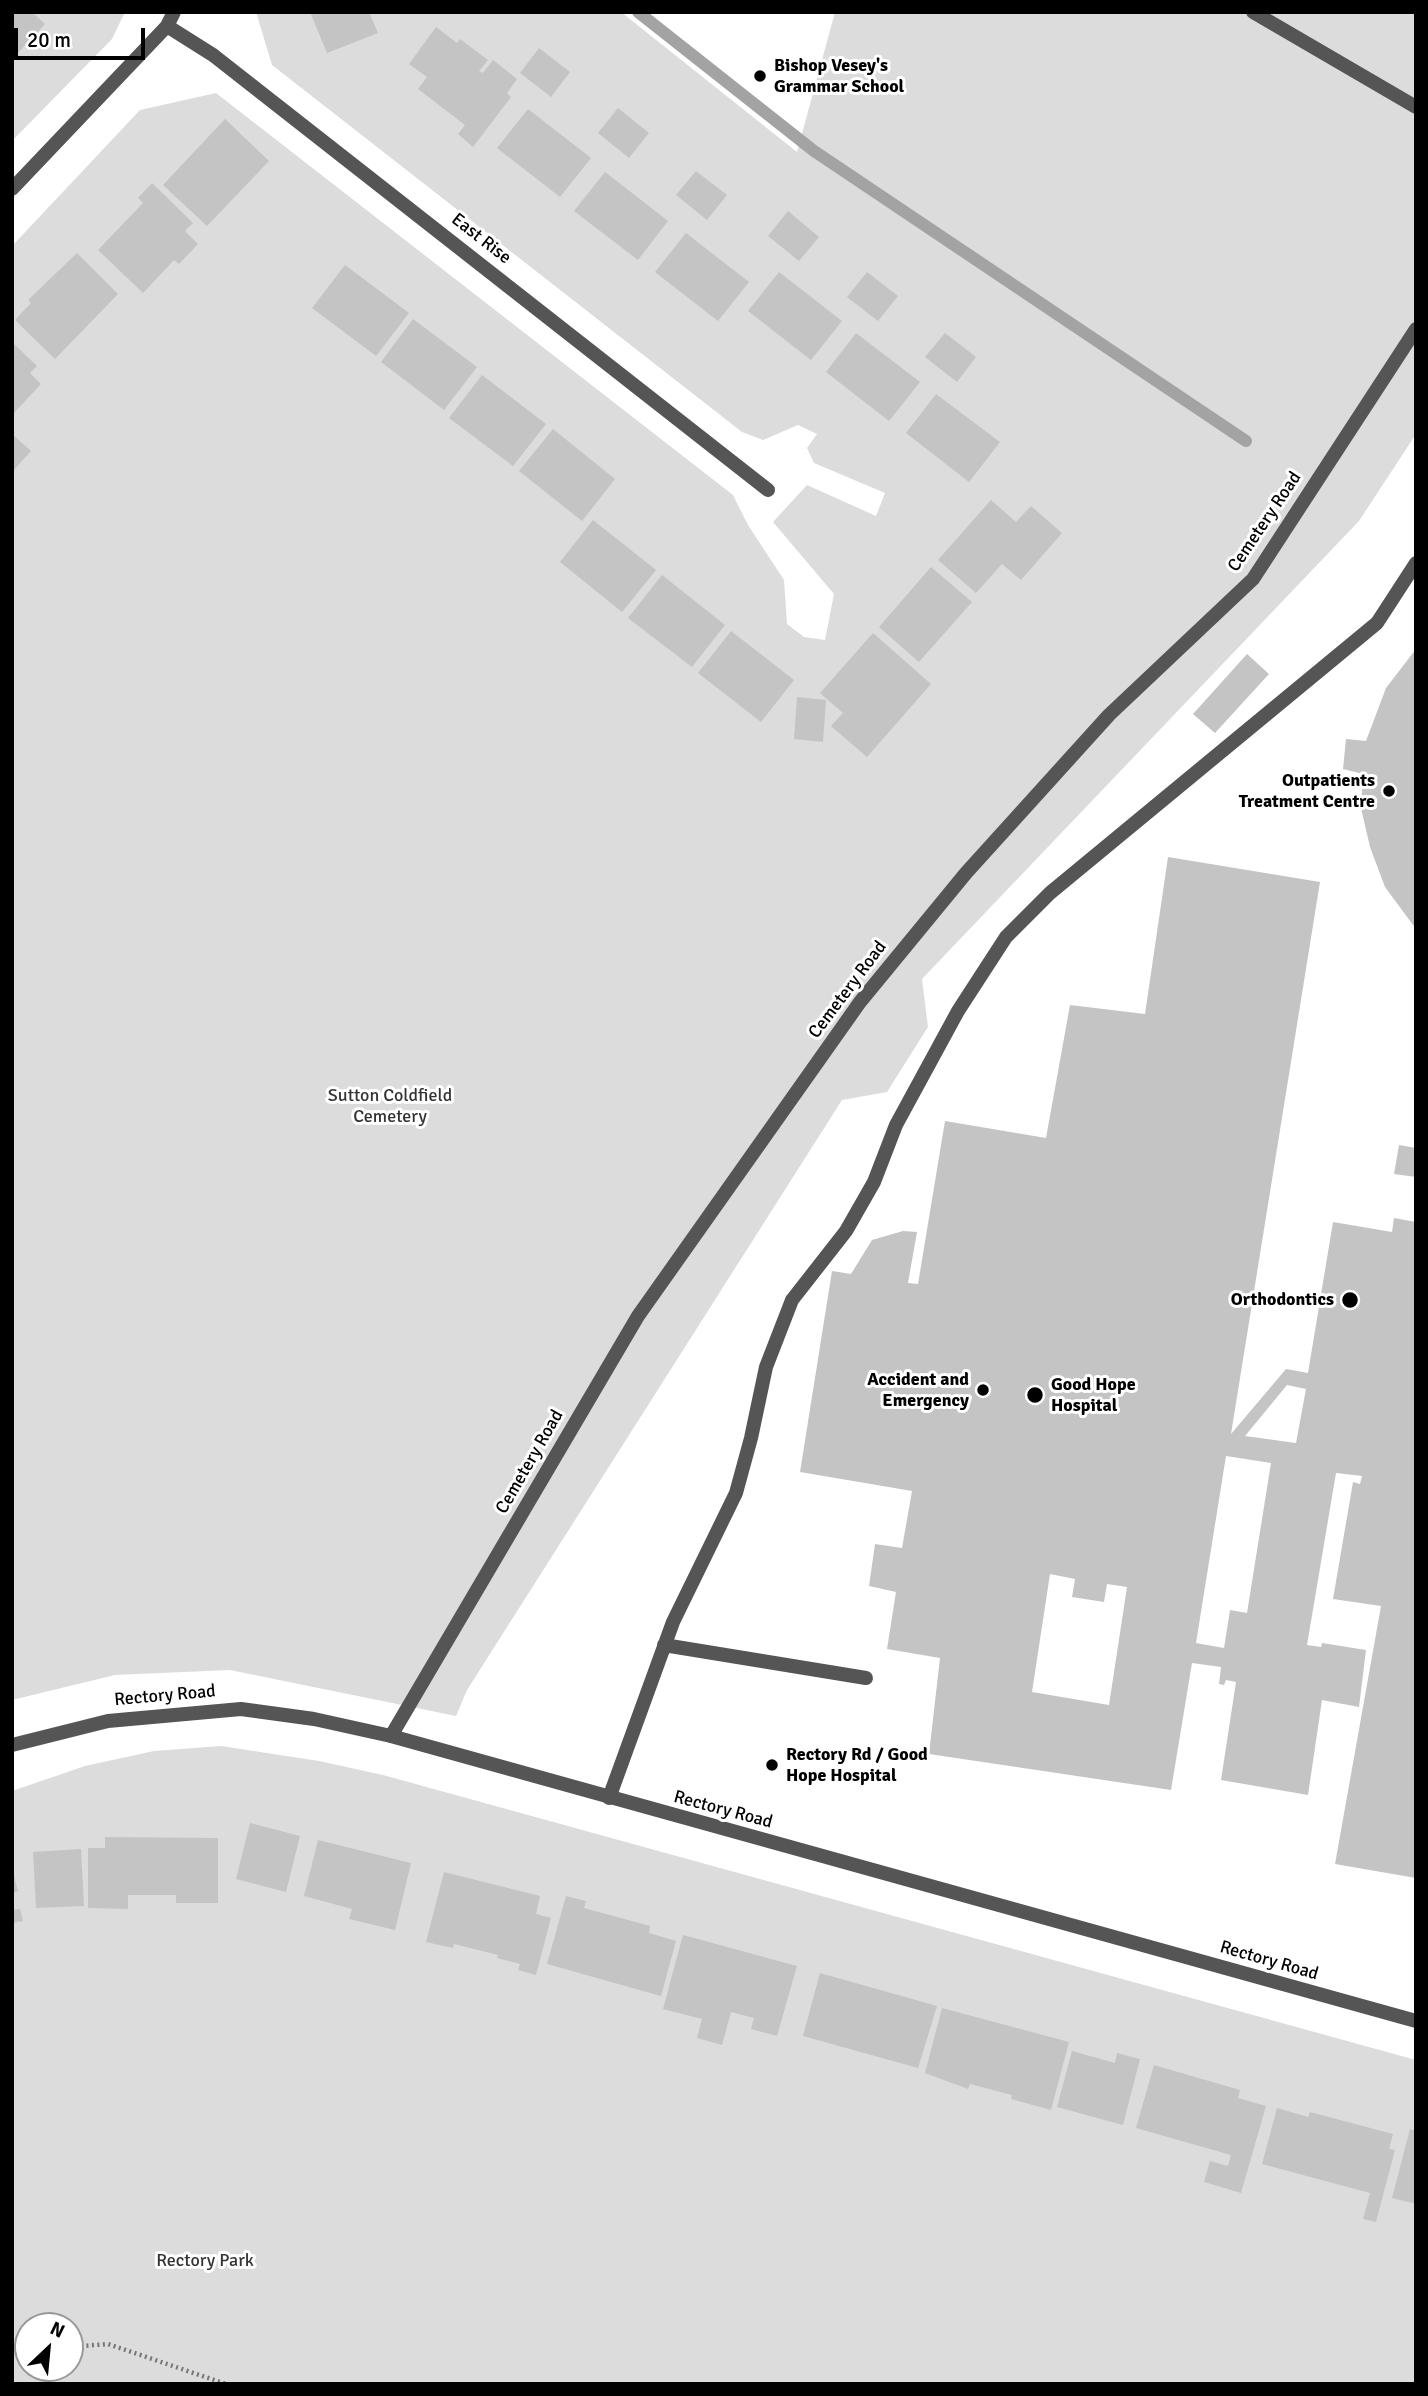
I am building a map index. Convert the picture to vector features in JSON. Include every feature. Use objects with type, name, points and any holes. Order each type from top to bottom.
[{"type":"street","points":[[12,189],[167,26],[174,12]]},
{"type":"street","points":[[1253,12],[1416,107]]},
{"type":"street","name":"East Rise","points":[[167,26],[224,63],[768,490]]},
{"type":"street","name":"Cemetery Road","points":[[391,1736],[638,1316],[860,1002],[965,873],[1109,715],[1253,579],[1416,329]]},
{"type":"street","points":[[609,1798],[664,1645],[736,1493],[751,1438],[765,1367],[792,1300],[846,1231],[874,1182],[896,1125],[952,1022],[1006,937],[1060,885],[1377,623],[1410,579],[1416,563]]},
{"type":"street","points":[[664,1645],[866,1678]]},
{"type":"street","name":"Rectory Road","points":[[12,1745],[108,1721],[241,1709],[314,1719],[391,1736],[1416,2021]]},
{"type":"path","points":[[84,2346],[108,2344],[226,2384]]},
{"type":"green space","points":[[12,12],[125,12],[112,39],[12,141]]},
{"type":"green space","name":"Sutton Coldfield Cemetery","points":[[256,12],[621,12],[797,152],[835,12],[1416,12],[1416,434],[1359,521],[922,979],[928,1027],[887,1092],[842,1100],[467,1690],[456,1716],[230,1670],[115,1675],[12,1700],[12,246],[140,110],[216,93],[733,495],[748,525],[784,580],[787,624],[804,637],[825,640],[834,594],[773,522],[807,485],[876,516],[885,493],[814,463],[807,448],[817,434],[798,425],[763,440],[742,432],[272,65]]},
{"type":"green space","name":"Rectory Park","points":[[221,1746],[319,1761],[383,1775],[1416,2060],[1416,2384],[12,2384],[12,1791],[85,1766],[154,1751]]},
{"type":"building","points":[[12,12],[32,12],[45,24],[12,59]]},
{"type":"building","points":[[310,12],[369,12],[378,33],[327,53]]},
{"type":"building","points":[[436,27],[457,43],[460,39],[488,60],[479,71],[483,73],[493,60],[517,79],[507,93],[511,97],[473,147],[458,134],[465,125],[418,89],[427,77],[409,64]]},
{"type":"building","points":[[539,48],[570,72],[551,97],[520,73]]},
{"type":"building","points":[[618,108],[649,133],[629,158],[598,133]]},
{"type":"building","points":[[528,109],[591,158],[560,197],[497,148]]},
{"type":"building","points":[[225,119],[269,161],[207,226],[163,185]]},
{"type":"building","points":[[696,171],[727,195],[707,220],[676,195]]},
{"type":"building","points":[[605,172],[668,221],[638,260],[574,211]]},
{"type":"building","points":[[152,183],[193,223],[185,231],[198,244],[179,264],[174,260],[143,293],[98,250],[143,203],[138,198]]},
{"type":"building","points":[[788,211],[819,237],[799,261],[768,236]]},
{"type":"building","points":[[686,233],[749,282],[718,321],[655,272]]},
{"type":"building","points":[[77,253],[118,294],[55,359],[15,320],[31,303],[28,300]]},
{"type":"building","points":[[345,265],[409,313],[376,356],[312,308]]},
{"type":"building","points":[[779,272],[842,321],[811,360],[748,311]]},
{"type":"building","points":[[867,272],[898,296],[878,321],[847,297]]},
{"type":"building","points":[[413,319],[477,367],[444,410],[381,362]]},
{"type":"building","points":[[856,333],[920,382],[889,421],[826,372]]},
{"type":"building","points":[[945,333],[976,357],[957,382],[925,357]]},
{"type":"building","points":[[12,342],[37,366],[30,373],[41,384],[12,415]]},
{"type":"building","points":[[482,375],[546,424],[513,466],[449,418]]},
{"type":"building","points":[[936,394],[1000,442],[969,482],[906,433]]},
{"type":"building","points":[[553,429],[615,479],[582,521],[519,471]]},
{"type":"building","points":[[12,434],[31,451],[12,472]]},
{"type":"building","points":[[991,500],[1016,522],[1031,506],[1062,533],[1021,580],[1002,564],[976,593],[938,560]]},
{"type":"building","points":[[593,520],[656,570],[622,612],[560,562]]},
{"type":"building","points":[[931,567],[972,602],[919,662],[879,627]]},
{"type":"building","points":[[662,575],[725,625],[692,667],[628,618]]},
{"type":"building","points":[[731,631],[794,680],[761,722],[698,673]]},
{"type":"building","points":[[873,633],[931,684],[867,757],[831,726],[843,713],[820,693]]},
{"type":"building","name":"Outpatients Treatment Centre","points":[[1416,649],[1416,929],[1385,887],[1370,847],[1361,808],[1363,774],[1343,769],[1346,739],[1366,741],[1386,688]]},
{"type":"building","points":[[1247,654],[1269,674],[1215,733],[1193,714]]},
{"type":"building","points":[[797,697],[826,700],[823,742],[794,739]]},
{"type":"building","points":[[1168,857],[1320,882],[1231,1434],[1286,1369],[1308,1373],[1333,1222],[1392,1232],[1394,1218],[1416,1222],[1416,1878],[1335,1864],[1381,1606],[1333,1599],[1353,1482],[1360,1484],[1362,1476],[1336,1473],[1307,1645],[1321,1647],[1322,1643],[1366,1650],[1359,1707],[1322,1700],[1308,1795],[1221,1780],[1236,1682],[1226,1680],[1224,1685],[1219,1684],[1221,1667],[1192,1663],[1171,1790],[929,1754],[940,1658],[887,1649],[896,1592],[869,1586],[875,1544],[902,1548],[912,1491],[800,1472],[832,1271],[851,1274],[872,1240],[903,1231],[917,1232],[908,1283],[918,1284],[945,1121],[1046,1138],[1070,1005],[1145,1014]],"holes":[[[1287,1385],[1306,1389],[1296,1443],[1245,1436]],[[1226,1456],[1271,1463],[1247,1613],[1230,1610],[1224,1648],[1196,1643]],[[1050,1574],[1075,1579],[1072,1597],[1104,1602],[1107,1584],[1127,1587],[1109,1705],[1032,1692]]]},
{"type":"building","points":[[1399,1145],[1416,1148],[1416,1177],[1394,1174]]},
{"type":"building","points":[[250,1823],[300,1836],[286,1892],[236,1879]]},
{"type":"building","points":[[105,1837],[218,1838],[218,1903],[176,1903],[176,1895],[128,1895],[128,1909],[88,1908],[88,1848],[105,1848]]},
{"type":"building","points":[[318,1840],[411,1863],[395,1930],[349,1919],[352,1909],[304,1896]]},
{"type":"building","points":[[81,1849],[84,1906],[36,1908],[33,1852]]},
{"type":"building","points":[[12,1868],[18,1891],[12,1893]]},
{"type":"building","points":[[444,1872],[540,1896],[536,1914],[551,1918],[536,1975],[518,1970],[520,1964],[497,1958],[498,1955],[454,1944],[453,1948],[426,1942]]},
{"type":"building","points":[[566,1896],[586,1901],[584,1908],[650,1926],[649,1933],[676,1941],[661,1996],[547,1964]]},
{"type":"building","points":[[20,1909],[23,1921],[12,1923],[12,1910]]},
{"type":"building","points":[[683,1935],[797,1966],[777,2036],[751,2029],[754,2018],[731,2012],[722,2045],[697,2038],[702,2019],[663,2009]]},
{"type":"building","points":[[820,1973],[937,2006],[918,2068],[803,2036]]},
{"type":"building","points":[[942,2008],[1069,2042],[1051,2110],[1011,2099],[1012,2095],[970,2084],[968,2089],[925,2073]]},
{"type":"building","points":[[1072,2051],[1115,2063],[1117,2053],[1140,2059],[1123,2125],[1057,2107]]},
{"type":"building","points":[[1154,2065],[1240,2090],[1238,2098],[1266,2106],[1241,2193],[1204,2182],[1210,2161],[1228,2166],[1231,2155],[1136,2128]]},
{"type":"building","points":[[1277,2108],[1308,2117],[1310,2112],[1393,2134],[1389,2149],[1395,2150],[1376,2222],[1363,2219],[1370,2193],[1262,2164]]},
{"type":"building","points":[[1410,2129],[1416,2131],[1416,2204],[1392,2198]]},
{"type":"waterway","points":[[638,12],[814,151],[1246,441]]},
{"type":"place","name":"Bishop Vesey's Grammar School","points":[[760,76]]},
{"type":"place","name":"Outpatients Treatment Centre","points":[[1389,791]]},
{"type":"place","name":"Orthodontics","points":[[1350,1300]]},
{"type":"place","name":"Accident and Emergency","points":[[983,1390]]},
{"type":"place","name":"Good Hope Hospital","points":[[1035,1395]]},
{"type":"place","name":"Rectory Rd / Good Hope Hospital","points":[[772,1765]]}]
